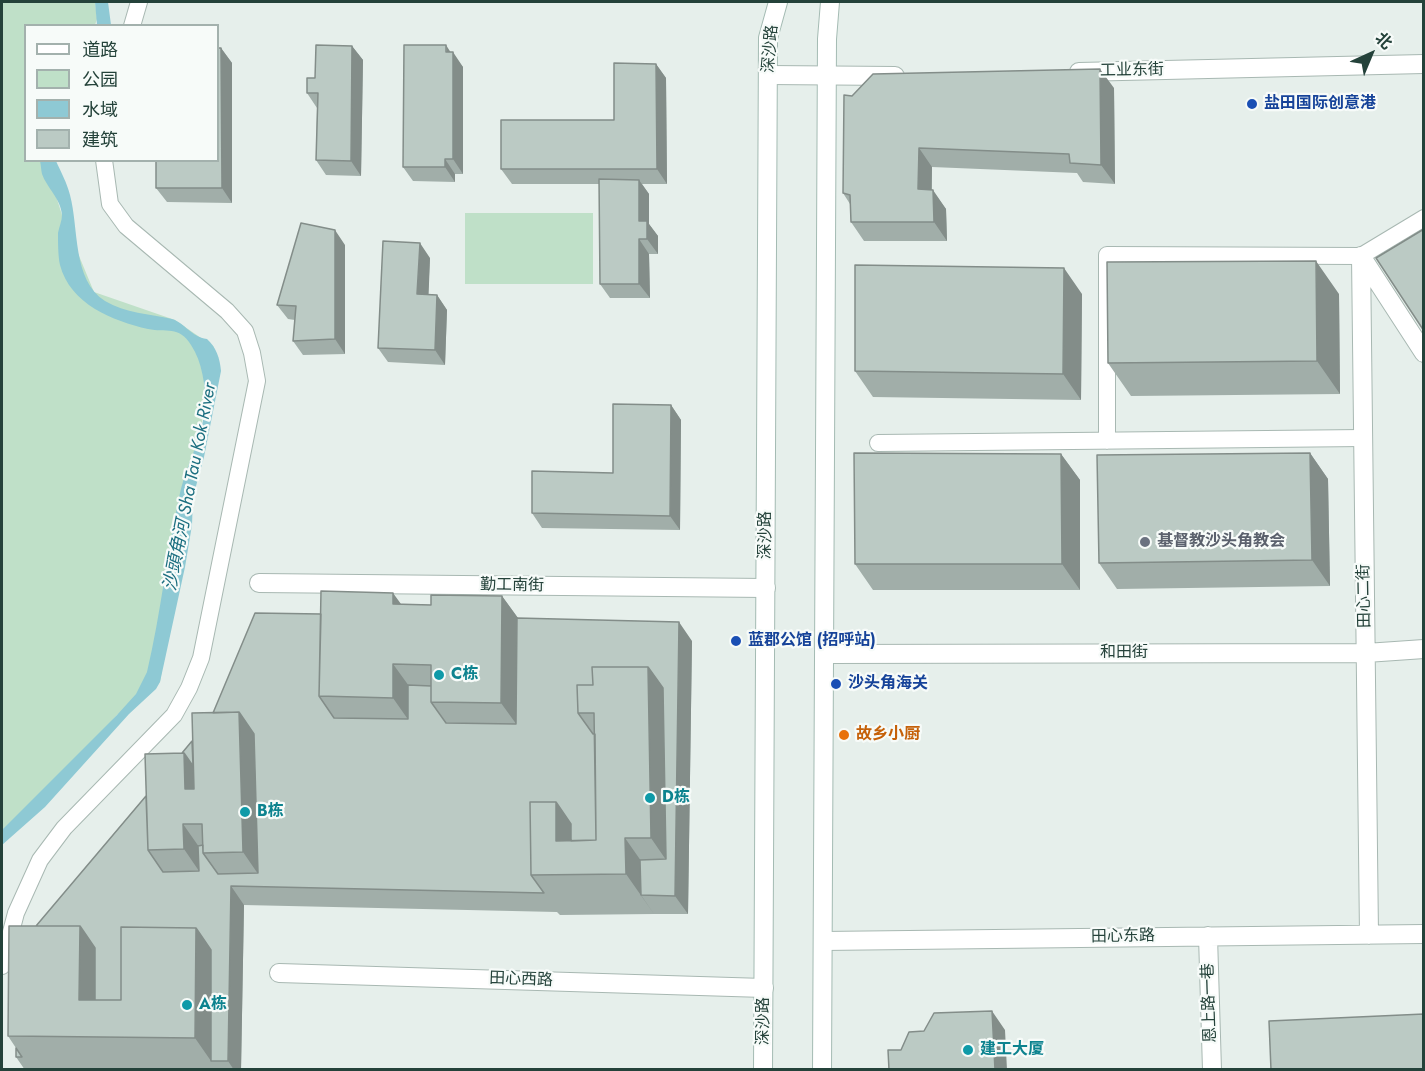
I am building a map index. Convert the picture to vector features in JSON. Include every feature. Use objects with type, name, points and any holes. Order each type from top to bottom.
[{"type":"street","name":"深沙路","points":[[763,1070],[768,38],[778,2]]},
{"type":"street","points":[[822,1070],[827,39],[830,2]]},
{"type":"street","name":"工业东街","points":[[1059,72],[1424,64]]},
{"type":"street","points":[[768,75],[907,76]]},
{"type":"street","points":[[1362,256],[1424,353]]},
{"type":"street","name":"田心二街","points":[[1362,256],[1369,935]]},
{"type":"street","name":"勤工南街","points":[[258,583],[766,588]]},
{"type":"street","name":"和田街","points":[[825,654],[1366,653],[1424,649]]},
{"type":"street","name":"田心东路","points":[[824,941],[1424,934]]},
{"type":"street","name":"恩上路一巷","points":[[1208,936],[1212,1070]]},
{"type":"street","name":"田心西路","points":[[279,973],[764,988]]},
{"type":"lane","points":[[133,24],[139,2]]},
{"type":"lane","points":[[2,966],[16,914],[40,860],[64,828],[174,715],[189,688],[201,658],[257,381],[252,352],[245,331],[227,311],[126,226],[110,204],[104,162]]},
{"type":"lane","points":[[1107,441],[1107,255],[1362,256],[1424,218]]},
{"type":"lane","points":[[878,442],[1363,438]]},
{"type":"green space","points":[[2,2],[95,2],[95,24],[24,24],[24,162],[45,162],[62,215],[94,292],[175,320],[214,347],[160,682],[117,715],[2,845]]},
{"type":"green space","points":[[465,213],[593,213],[593,284],[465,284]]},
{"type":"water","points":[[95,2],[108,2],[111,24],[97,24]]},
{"type":"water","name":"沙頭角河 Sha Tau Kok River","points":[[40,162],[56,162],[70,195],[82,267],[94,292],[105,301],[129,311],[172,319],[197,336],[207,339],[217,353],[221,371],[204,457],[193,497],[192,525],[185,567],[160,682],[45,807],[2,845],[2,830],[117,715],[136,694],[147,672],[180,493],[198,439],[205,406],[201,366],[195,351],[182,335],[172,331],[148,329],[107,316],[83,300],[65,279],[58,249],[61,209],[42,174]]},
{"type":"building","points":[[316,45],[352,46],[351,161],[316,160],[318,93],[307,93],[307,78],[315,78]]},
{"type":"building","points":[[404,45],[446,45],[446,52],[453,52],[453,159],[445,159],[445,167],[403,167]]},
{"type":"building","points":[[219,48],[221,48],[222,188],[156,188],[156,162],[219,162]]},
{"type":"building","points":[[614,63],[656,64],[657,169],[501,169],[501,120],[614,120]]},
{"type":"building","points":[[1100,69],[1101,165],[1070,163],[1069,154],[919,148],[918,189],[933,190],[934,222],[851,222],[850,195],[843,193],[844,95],[852,96],[873,74]]},
{"type":"building","points":[[599,179],[639,180],[639,221],[647,221],[647,239],[639,239],[639,284],[600,284]]},
{"type":"building","points":[[301,223],[335,230],[335,339],[293,341],[296,306],[277,305]]},
{"type":"building","points":[[1424,229],[1424,331],[1376,258]]},
{"type":"building","points":[[383,241],[420,243],[417,294],[437,295],[435,350],[378,348]]},
{"type":"building","points":[[1316,261],[1317,361],[1108,363],[1107,262]]},
{"type":"building","points":[[855,265],[1064,268],[1063,374],[855,371]]},
{"type":"building","points":[[613,404],[671,405],[670,516],[532,513],[532,471],[613,473]]},
{"type":"building","points":[[854,453],[1061,454],[1062,564],[855,564]]},
{"type":"building","points":[[1310,453],[1312,560],[1099,563],[1097,455]]},
{"type":"building","points":[[321,591],[393,593],[393,604],[431,605],[431,595],[502,596],[501,703],[431,702],[431,665],[393,664],[393,698],[319,696]]},
{"type":"building","points":[[255,613],[321,614],[319,696],[334,718],[408,719],[408,685],[431,686],[431,702],[446,723],[516,724],[517,618],[679,622],[675,896],[641,895],[640,860],[666,859],[663,688],[648,667],[592,667],[593,685],[577,685],[578,713],[595,734],[596,840],[571,841],[571,824],[556,802],[530,802],[531,875],[544,893],[231,886],[228,1061],[211,1061],[211,950],[196,928],[121,927],[121,1000],[95,1000],[95,948],[80,926],[36,926],[146,796],[148,850],[163,872],[199,871],[198,846],[203,845],[203,853],[218,874],[258,873],[254,734],[239,712],[213,713]]},
{"type":"building","points":[[592,667],[648,667],[651,838],[625,838],[626,874],[531,875],[530,802],[556,802],[556,841],[596,840],[594,713],[578,713],[577,685],[593,685]]},
{"type":"building","points":[[239,712],[243,852],[203,853],[202,824],[183,824],[184,849],[148,850],[145,754],[184,753],[185,789],[194,789],[192,713]]},
{"type":"building","points":[[192,741],[193,766],[182,753]]},
{"type":"building","points":[[9,926],[80,926],[79,1000],[121,1000],[121,927],[196,928],[195,1038],[8,1036]]},
{"type":"building","points":[[992,1011],[995,1070],[889,1070],[888,1050],[901,1050],[909,1032],[924,1031],[934,1013]]},
{"type":"building","points":[[1424,1014],[1424,1070],[1271,1070],[1269,1021]]},
{"type":"building","points":[[16,1048],[22,1057],[16,1057]]},
{"type":"place","name":"盐田国际创意港","points":[[1252,104]]},
{"type":"place","name":"基督教沙头角教会","points":[[1145,542]]},
{"type":"place","name":"蓝郡公馆 (招呼站)","points":[[736,641]]},
{"type":"place","name":"C栋","points":[[439,675]]},
{"type":"place","name":"沙头角海关","points":[[836,684]]},
{"type":"place","name":"故乡小厨","points":[[844,735]]},
{"type":"place","name":"D栋","points":[[650,798]]},
{"type":"place","name":"B栋","points":[[245,812]]},
{"type":"place","name":"A栋","points":[[187,1005]]},
{"type":"place","name":"建工大厦","points":[[968,1050]]}]
